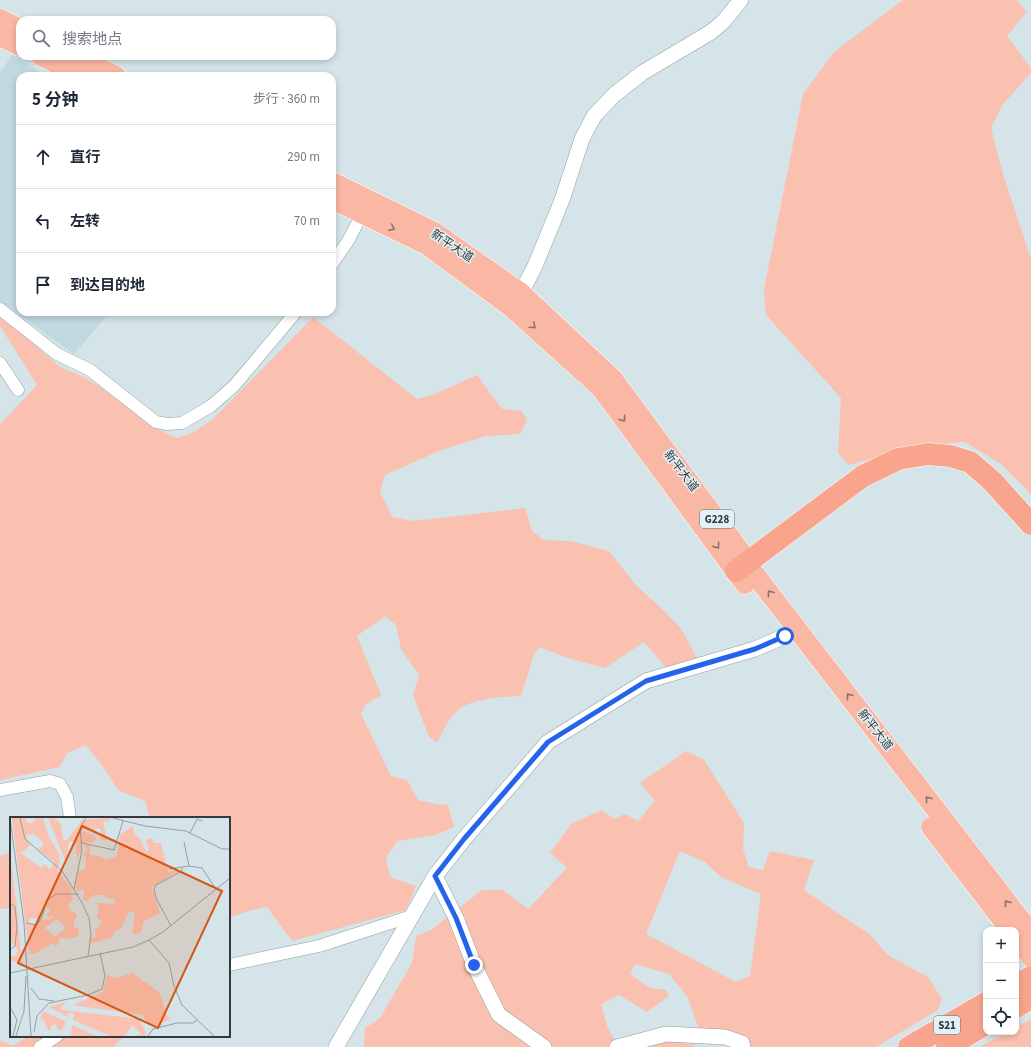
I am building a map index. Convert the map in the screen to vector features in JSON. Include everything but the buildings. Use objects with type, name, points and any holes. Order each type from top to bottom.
[{"type":"highway","points":[[0,19],[9,40]]},
{"type":"highway","points":[[49,60],[74,72]]},
{"type":"highway","points":[[83,60],[108,72]]},
{"type":"highway","name":"新平大道","points":[[336,184],[434,232],[612,378],[745,572],[785,636],[1008,927]]},
{"type":"highway","name":"新平大道","points":[[336,201],[427,245],[516,300]]},
{"type":"highway","points":[[745,572],[863,476],[898,459],[928,454],[950,456],[970,462],[992,481],[1031,524]]},
{"type":"highway","points":[[745,572],[881,477],[927,464],[950,465],[984,484],[1022,524],[1031,536]]},
{"type":"highway","name":"新平大道","points":[[745,572],[1031,934]]},
{"type":"highway","points":[[1019,941],[1031,957]]},
{"type":"highway","points":[[1022,998],[1031,977]]},
{"type":"highway","name":"S21","points":[[909,1047],[983,1005]]},
{"type":"highway","name":"S21","points":[[947,1047],[983,1026]]},
{"type":"street","points":[[516,300],[535,266],[562,200],[582,139],[594,116],[614,95],[642,73],[711,32],[723,22],[741,0]]},
{"type":"street","points":[[336,258],[348,242],[362,214]]},
{"type":"street","points":[[0,309],[57,354],[90,370],[156,422],[167,424],[182,423],[199,414],[234,386],[293,316]]},
{"type":"street","points":[[0,363],[18,390]]},
{"type":"street","points":[[336,1047],[435,876],[464,839],[548,742],[646,681],[755,649],[785,636]]},
{"type":"street","points":[[0,790],[50,781],[60,784],[67,797],[70,817]]},
{"type":"street","points":[[435,876],[456,918],[474,965],[499,1015],[544,1047]]},
{"type":"street","points":[[230,965],[319,946],[412,916]]},
{"type":"street","points":[[617,1047],[666,1034],[725,1037],[742,1043],[743,1047]]},
{"type":"street","points":[[40,1047],[55,1037]]},
{"type":"shaded area","points":[[903,0],[1017,0],[1027,12],[1007,36],[1031,68],[1031,73],[1003,104],[991,128],[1003,174],[1031,259],[1031,494],[1001,464],[965,442],[916,446],[848,465],[838,453],[841,398],[766,315],[764,289],[803,94],[834,52]]},
{"type":"shaded area","points":[[12,55],[16,57],[16,60],[20,60],[40,72],[16,72],[16,312],[0,301],[0,73]]},
{"type":"shaded area","points":[[21,316],[107,316],[74,354]]},
{"type":"shaded area","points":[[0,317],[3,317],[60,367],[82,376],[99,386],[153,427],[177,438],[194,432],[214,418],[313,317],[417,399],[433,395],[477,375],[502,409],[522,411],[527,421],[520,434],[486,436],[439,451],[385,475],[380,492],[392,517],[414,521],[525,508],[532,531],[544,540],[570,541],[609,551],[635,584],[682,630],[697,658],[667,669],[644,642],[605,668],[571,659],[539,647],[534,654],[521,696],[488,699],[471,703],[463,707],[451,718],[437,743],[429,737],[413,695],[419,675],[401,649],[396,625],[385,616],[357,636],[381,695],[365,705],[361,714],[391,776],[407,780],[418,800],[448,805],[454,827],[436,835],[397,841],[386,858],[390,877],[416,886],[406,910],[292,941],[267,907],[248,911],[230,918],[230,817],[150,817],[145,801],[118,790],[101,764],[86,745],[67,753],[60,767],[0,780],[0,424],[37,385],[0,326]]},
{"type":"shaded area","points":[[686,751],[704,760],[744,823],[743,849],[749,867],[763,870],[770,851],[814,860],[804,890],[869,934],[889,956],[928,977],[942,999],[938,1010],[876,1047],[737,1047],[703,1040],[687,996],[669,974],[635,964],[630,974],[650,988],[666,990],[669,996],[647,1012],[619,995],[601,1004],[608,1029],[617,1043],[636,1037],[694,1044],[695,1047],[364,1047],[365,1028],[380,1018],[412,963],[416,936],[431,930],[482,890],[503,890],[528,909],[567,868],[550,853],[572,823],[602,810],[614,819],[625,814],[638,821],[655,801],[640,783]],"holes":[[[680,851],[705,862],[721,877],[761,894],[750,976],[736,982],[646,934]]]},
{"type":"shaded area","points":[[10,852],[10,908],[0,909],[0,856]]},
{"type":"shaded area","points":[[1031,1019],[1031,1047],[979,1047],[1001,1035],[1019,1035],[1019,1025]]},
{"type":"shaded area","points":[[26,1037],[123,1037],[114,1047],[0,1047],[0,1040],[13,1046]]},
{"type":"route","points":[[474,965],[456,918],[435,876],[464,839],[548,742],[646,681],[755,649],[785,636]]}]
